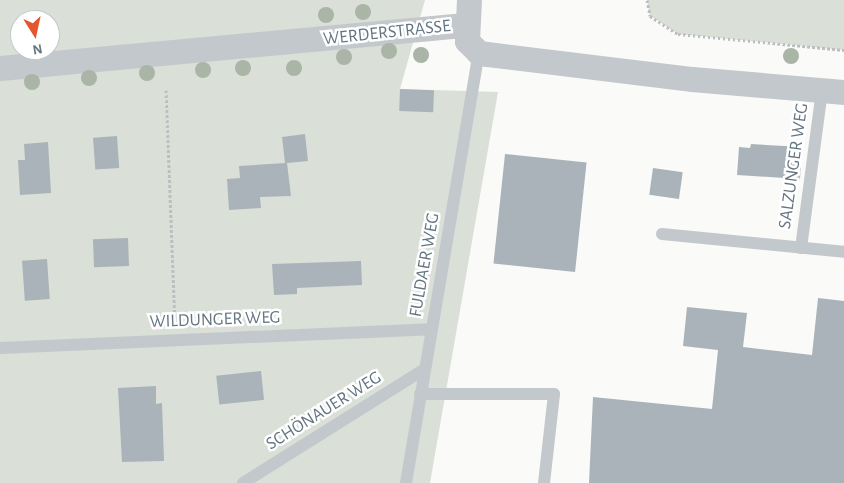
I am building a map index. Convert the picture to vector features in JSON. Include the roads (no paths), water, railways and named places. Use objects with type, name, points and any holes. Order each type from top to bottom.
[{"type":"street","points":[[465,25],[469,0]]},
{"type":"street","name":"WERDERSTRASSE","points":[[0,68],[465,25],[467,41],[479,53]]},
{"type":"street","points":[[479,53],[692,79],[833,91]]},
{"type":"lane","name":"FULDAER WEG","points":[[406,483],[479,53]]},
{"type":"lane","name":"SALZUNGER WEG","points":[[801,248],[833,91]]},
{"type":"lane","name":"SALZUNGER WEG","points":[[662,234],[844,252]]},
{"type":"lane","name":"WILDUNGER WEG","points":[[0,348],[176,338],[431,329]]},
{"type":"lane","name":"SCHÖNAUER WEG","points":[[242,483],[425,369]]},
{"type":"lane","points":[[420,394],[554,394],[544,483]]}]
